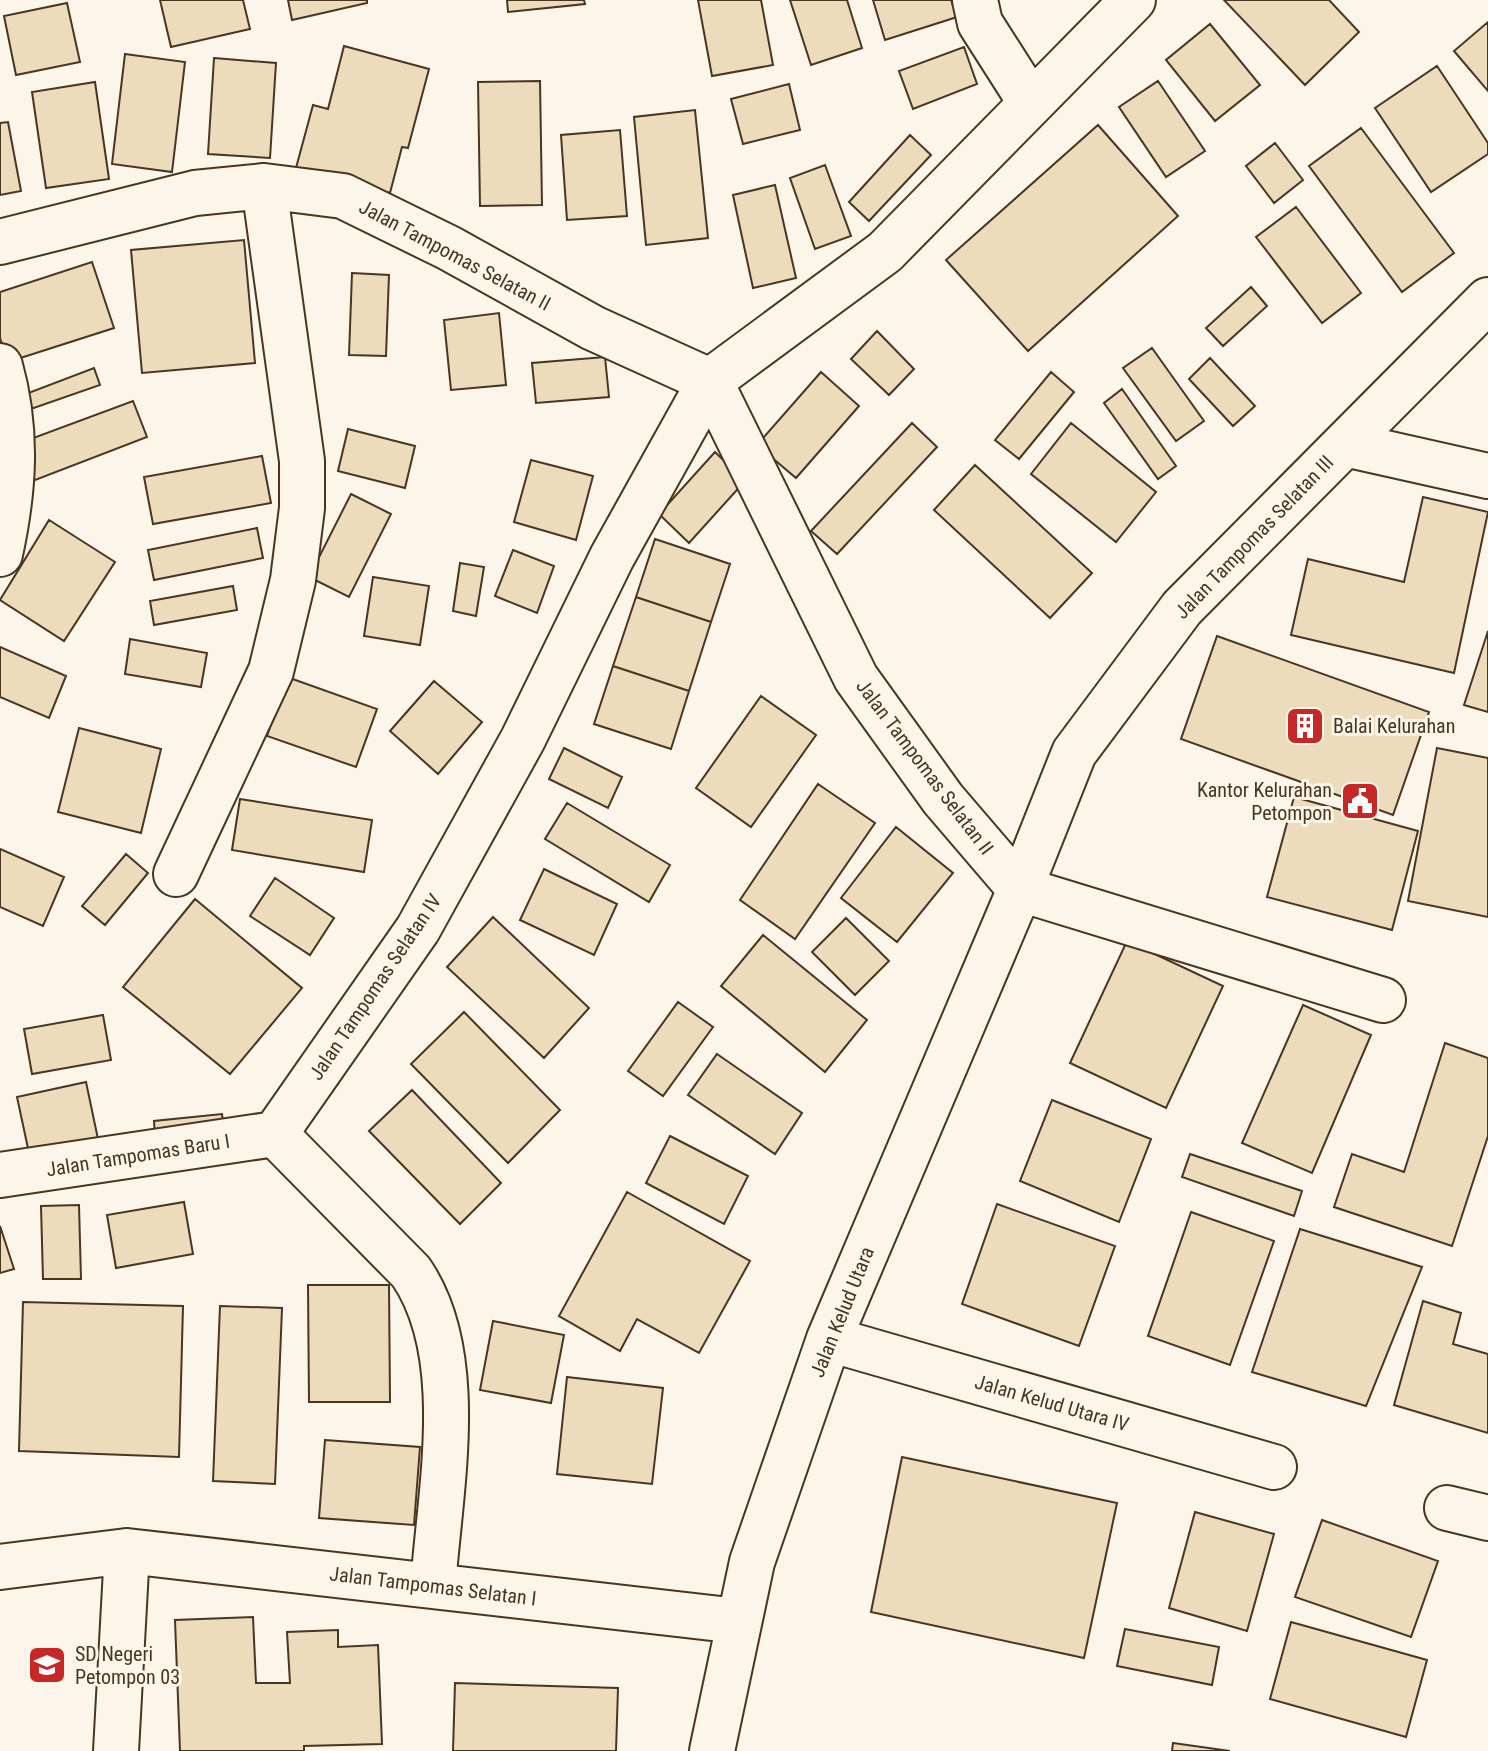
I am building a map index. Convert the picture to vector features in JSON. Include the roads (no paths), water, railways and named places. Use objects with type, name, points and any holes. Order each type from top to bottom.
[{"type":"street","points":[[975,0],[980,23],[1031,103]]},
{"type":"street","points":[[710,381],[885,252],[1133,0]]},
{"type":"street","points":[[176,874],[271,671],[293,580],[302,508],[302,461],[264,186]]},
{"type":"street","name":"Jalan Tampomas Selatan II","points":[[0,242],[195,193],[264,186],[343,196],[449,248],[593,328],[710,381],[856,678],[943,799],[1020,889]]},
{"type":"street","name":"Jalan Tampomas Selatan III","points":[[1020,889],[1074,753],[1182,608],[1488,300]]},
{"type":"street","points":[[0,366],[11,412],[14,483],[0,554]]},
{"type":"street","name":"Jalan Tampomas Selatan IV","points":[[275,1134],[418,929],[523,739],[612,557],[710,381]]},
{"type":"street","points":[[1345,444],[1488,476]]},
{"type":"street","points":[[1020,889],[1383,1000]]},
{"type":"street","name":"Jalan Kelud Utara","points":[[712,1751],[752,1562],[829,1339],[1020,889]]},
{"type":"street","points":[[275,1134],[411,1272],[425,1293],[437,1328],[447,1381],[433,1586]]},
{"type":"street","name":"Jalan Tampomas Baru I","points":[[0,1175],[275,1134]]},
{"type":"street","name":"Jalan Kelud Utara IV","points":[[829,1339],[1274,1467]]},
{"type":"street","points":[[116,1751],[127,1551]]},
{"type":"street","name":"Jalan Tampomas Selatan I","points":[[0,1567],[127,1551],[738,1621]]},
{"type":"place","name":"Balai Kelurahan","points":[[1305,726]]},
{"type":"place","name":"Kantor Kelurahan Petompon","points":[[1360,801]]},
{"type":"place","name":"SD Negeri Petompon 03","points":[[47,1665]]}]
